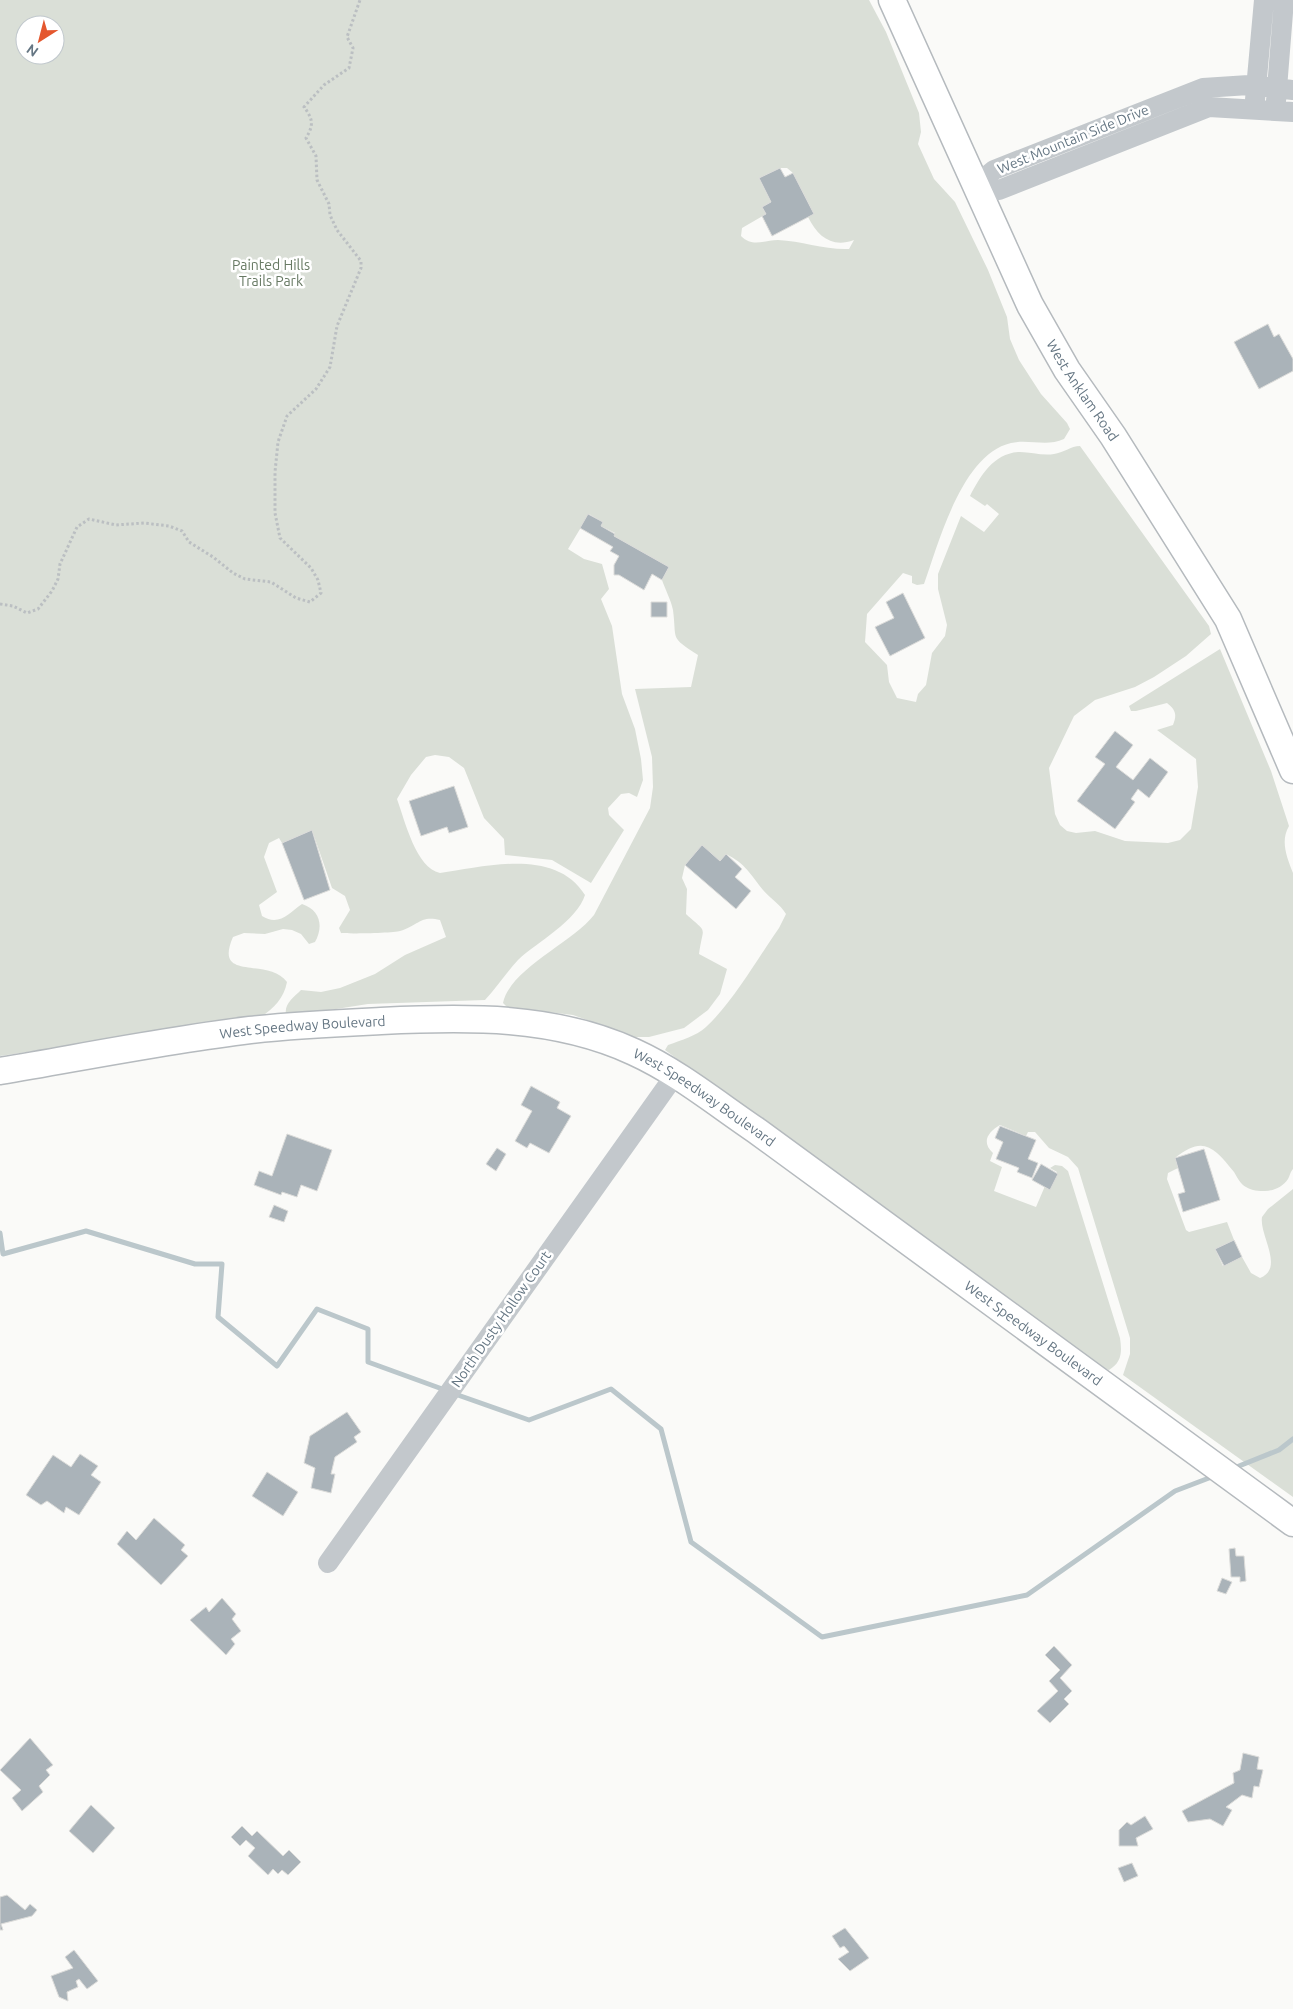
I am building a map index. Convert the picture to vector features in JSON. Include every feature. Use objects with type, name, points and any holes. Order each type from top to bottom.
[{"type":"main road","name":"West Anklam Road","points":[[892,0],[941,111],[977,184],[1030,305],[1067,370],[1113,436],[1228,619],[1292,767]]},
{"type":"main road","name":"West Speedway Boulevard","points":[[0,1070],[252,1030],[433,1019],[487,1018],[551,1026],[634,1052],[675,1075],[757,1132],[1293,1523]]},
{"type":"street","points":[[1254,109],[1264,0]]},
{"type":"street","points":[[1284,0],[1284,111]]},
{"type":"street","name":"West Mountain Side Drive","points":[[977,184],[994,170],[1203,88],[1256,86],[1285,90]]},
{"type":"street","name":"West Mountain Side Drive","points":[[977,184],[999,190],[1209,108],[1284,111]]},
{"type":"street","name":"North Dusty Hollow Court","points":[[328,1563],[675,1075]]},
{"type":"path","points":[[0,604],[13,606],[27,613],[38,609],[52,591],[58,579],[60,564],[78,527],[89,519],[116,525],[144,523],[169,526],[182,531],[189,542],[245,579],[271,582],[296,598],[310,602],[321,593],[318,580],[310,568],[280,538],[275,513],[275,472],[281,429],[287,416],[316,389],[330,367],[337,326],[361,268],[361,261],[336,230],[330,215],[329,204],[317,180],[316,156],[306,138],[312,128],[312,118],[304,108],[324,85],[349,68],[353,48],[347,37],[360,0]]},
{"type":"green space","name":"Painted Hills Trails Park","points":[[0,0],[869,0],[886,32],[919,113],[921,132],[918,144],[934,179],[955,202],[988,270],[1007,317],[1010,339],[1019,360],[1041,394],[1067,423],[1070,429],[1064,439],[1058,441],[1011,443],[994,450],[979,464],[966,481],[955,502],[945,524],[924,584],[917,585],[912,583],[912,576],[903,573],[867,614],[865,642],[887,665],[889,682],[897,698],[916,702],[918,694],[926,685],[932,653],[945,636],[947,625],[938,589],[938,574],[961,516],[984,532],[999,514],[987,504],[985,506],[970,496],[979,480],[989,466],[1011,453],[1050,454],[1080,446],[1209,626],[1211,634],[1186,656],[1154,677],[1135,687],[1095,700],[1074,716],[1049,768],[1055,814],[1060,825],[1067,831],[1076,833],[1095,831],[1125,841],[1168,843],[1180,840],[1191,829],[1198,787],[1196,759],[1157,730],[1173,725],[1175,718],[1174,710],[1167,703],[1136,711],[1131,711],[1129,706],[1220,649],[1271,771],[1289,826],[1286,832],[1285,844],[1293,873],[1293,1169],[1286,1182],[1278,1188],[1268,1191],[1253,1190],[1242,1185],[1220,1156],[1208,1147],[1201,1146],[1193,1147],[1175,1158],[1178,1168],[1168,1173],[1167,1179],[1186,1230],[1189,1232],[1227,1222],[1234,1240],[1215,1249],[1223,1266],[1242,1257],[1251,1273],[1260,1278],[1267,1273],[1271,1259],[1262,1217],[1268,1209],[1293,1189],[1293,1497],[1123,1375],[1130,1354],[1130,1338],[1078,1168],[1068,1157],[1049,1148],[1035,1132],[1028,1132],[1026,1136],[1000,1125],[989,1134],[987,1145],[993,1153],[990,1161],[1002,1167],[994,1191],[1036,1207],[1045,1186],[1050,1188],[1057,1172],[1050,1168],[1055,1165],[1062,1166],[1068,1171],[1120,1338],[1119,1360],[1109,1370],[1100,1367],[665,1050],[668,1045],[698,1033],[716,1017],[745,979],[779,928],[786,914],[747,870],[733,858],[726,854],[720,861],[702,846],[685,865],[682,878],[687,889],[686,914],[703,931],[699,954],[727,969],[720,994],[708,1010],[684,1028],[649,1037],[635,1037],[573,1015],[507,1007],[503,1003],[508,991],[517,979],[594,915],[650,808],[653,787],[652,757],[635,689],[691,687],[698,655],[678,641],[676,637],[673,610],[662,580],[669,567],[614,536],[615,533],[601,526],[603,522],[589,514],[568,549],[584,559],[602,564],[609,589],[601,599],[612,626],[622,694],[635,729],[643,780],[637,797],[629,793],[621,794],[608,808],[609,815],[624,830],[591,883],[552,860],[505,855],[504,839],[484,818],[464,768],[449,757],[435,755],[426,757],[411,775],[397,799],[412,842],[424,862],[432,869],[440,873],[497,865],[538,865],[556,870],[572,880],[585,895],[581,905],[556,930],[518,960],[485,1000],[368,1004],[291,1016],[286,1014],[288,1004],[301,990],[321,992],[340,988],[375,974],[405,955],[446,937],[440,920],[433,919],[423,920],[396,932],[341,933],[339,928],[350,910],[345,896],[332,888],[312,830],[282,843],[279,838],[269,843],[264,857],[277,892],[259,905],[262,916],[274,920],[283,918],[302,904],[313,910],[319,919],[320,925],[315,942],[309,944],[301,934],[283,929],[265,934],[244,933],[233,937],[229,951],[230,960],[236,965],[268,970],[278,974],[287,982],[278,1002],[261,1017],[0,1056]],"holes":[[[780,168],[787,168],[793,173],[814,214],[808,217],[816,230],[832,242],[839,243],[854,240],[849,249],[778,240],[754,243],[745,240],[741,236],[742,228],[766,214],[762,207],[771,202],[759,178]]]},
{"type":"building","points":[[780,168],[785,177],[793,173],[814,214],[772,236],[762,216],[766,214],[762,207],[771,202],[759,178]]},
{"type":"building","points":[[1268,324],[1274,337],[1279,334],[1293,359],[1293,371],[1259,389],[1234,342]]},
{"type":"building","points":[[588,514],[603,522],[601,526],[615,534],[614,536],[669,567],[662,580],[652,574],[644,590],[619,575],[614,575],[614,565],[619,556],[610,551],[613,547],[580,528]]},
{"type":"building","points":[[903,593],[925,638],[890,656],[875,627],[894,618],[886,602]]},
{"type":"building","points":[[651,602],[667,602],[667,617],[651,617]]},
{"type":"building","points":[[1115,731],[1133,745],[1116,767],[1133,780],[1150,758],[1168,772],[1149,798],[1138,789],[1131,799],[1135,802],[1115,829],[1077,801],[1105,764],[1095,757]]},
{"type":"building","points":[[454,786],[468,827],[449,833],[447,827],[421,836],[409,801]]},
{"type":"building","points":[[312,830],[330,890],[304,900],[282,843]]},
{"type":"building","points":[[702,845],[720,861],[726,854],[742,869],[735,877],[751,891],[736,909],[685,865]]},
{"type":"building","points":[[531,1086],[560,1102],[557,1108],[571,1116],[549,1153],[530,1143],[527,1148],[515,1141],[532,1111],[521,1105]]},
{"type":"building","points":[[1000,1126],[1036,1140],[1028,1159],[1038,1163],[1032,1178],[1017,1172],[1019,1168],[996,1159],[1003,1142],[995,1138]]},
{"type":"building","points":[[287,1134],[332,1150],[317,1191],[301,1185],[297,1197],[282,1192],[281,1195],[254,1185],[259,1171],[272,1176]]},
{"type":"building","points":[[497,1148],[506,1154],[496,1171],[486,1164]]},
{"type":"building","points":[[1204,1149],[1220,1200],[1183,1212],[1178,1194],[1185,1192],[1175,1158]]},
{"type":"building","points":[[1041,1164],[1058,1174],[1050,1190],[1032,1180]]},
{"type":"building","points":[[274,1205],[288,1211],[284,1222],[269,1217]]},
{"type":"building","points":[[1234,1240],[1242,1257],[1224,1266],[1215,1249]]},
{"type":"building","points":[[347,1412],[361,1432],[354,1437],[357,1442],[335,1457],[331,1474],[335,1474],[331,1493],[311,1488],[315,1468],[304,1463],[310,1436]]},
{"type":"building","points":[[80,1454],[98,1466],[91,1475],[101,1482],[79,1515],[66,1507],[64,1513],[47,1501],[41,1505],[26,1495],[53,1455],[71,1467]]},
{"type":"building","points":[[267,1472],[298,1492],[283,1516],[252,1496]]},
{"type":"building","points":[[154,1518],[185,1545],[181,1550],[188,1556],[161,1585],[117,1544],[127,1531],[136,1540]]},
{"type":"building","points":[[1235,1548],[1236,1556],[1244,1556],[1246,1581],[1240,1582],[1240,1577],[1231,1577],[1229,1549]]},
{"type":"building","points":[[1222,1578],[1232,1582],[1226,1594],[1217,1591]]},
{"type":"building","points":[[222,1598],[236,1614],[232,1619],[241,1631],[231,1639],[235,1644],[226,1655],[190,1620],[206,1607],[209,1612]]},
{"type":"building","points":[[1054,1646],[1072,1665],[1060,1678],[1072,1691],[1064,1699],[1069,1704],[1050,1723],[1037,1711],[1058,1691],[1049,1681],[1060,1670],[1045,1655]]},
{"type":"building","points":[[30,1738],[53,1765],[46,1770],[50,1775],[39,1786],[43,1792],[22,1811],[12,1798],[21,1790],[0,1770]]},
{"type":"building","points":[[1243,1753],[1259,1757],[1257,1769],[1263,1770],[1259,1787],[1254,1786],[1252,1798],[1242,1795],[1226,1807],[1232,1810],[1223,1826],[1210,1819],[1188,1822],[1182,1811],[1234,1783],[1233,1773],[1240,1770]]},
{"type":"building","points":[[91,1805],[115,1828],[93,1853],[69,1831]]},
{"type":"building","points":[[1145,1816],[1153,1829],[1136,1838],[1138,1846],[1119,1846],[1119,1830],[1127,1822],[1131,1825]]},
{"type":"building","points":[[242,1826],[252,1836],[257,1831],[283,1856],[289,1850],[301,1862],[288,1875],[282,1870],[278,1874],[273,1869],[268,1875],[248,1856],[255,1848],[246,1840],[240,1846],[231,1837]]},
{"type":"building","points":[[1132,1863],[1138,1876],[1124,1882],[1118,1868]]},
{"type":"building","points":[[7,1895],[25,1910],[30,1904],[37,1910],[32,1916],[1,1924],[3,1930],[0,1930],[0,1897]]},
{"type":"building","points":[[845,1928],[869,1958],[850,1971],[838,1959],[849,1952],[844,1946],[840,1948],[832,1936]]},
{"type":"building","points":[[74,1950],[98,1981],[87,1989],[79,1979],[76,1981],[78,1987],[67,1992],[68,2001],[59,1997],[51,1976],[73,1968],[65,1957]]},
{"type":"waterway","points":[[0,1233],[3,1254],[86,1231],[195,1264],[222,1264],[218,1317],[277,1366],[317,1309],[368,1329],[368,1362],[445,1390]]},
{"type":"waterway","points":[[455,1394],[529,1420],[611,1389],[661,1429],[691,1542],[822,1637],[1027,1595],[1175,1491],[1209,1478]]},
{"type":"waterway","points":[[1239,1466],[1279,1450],[1293,1439]]}]
